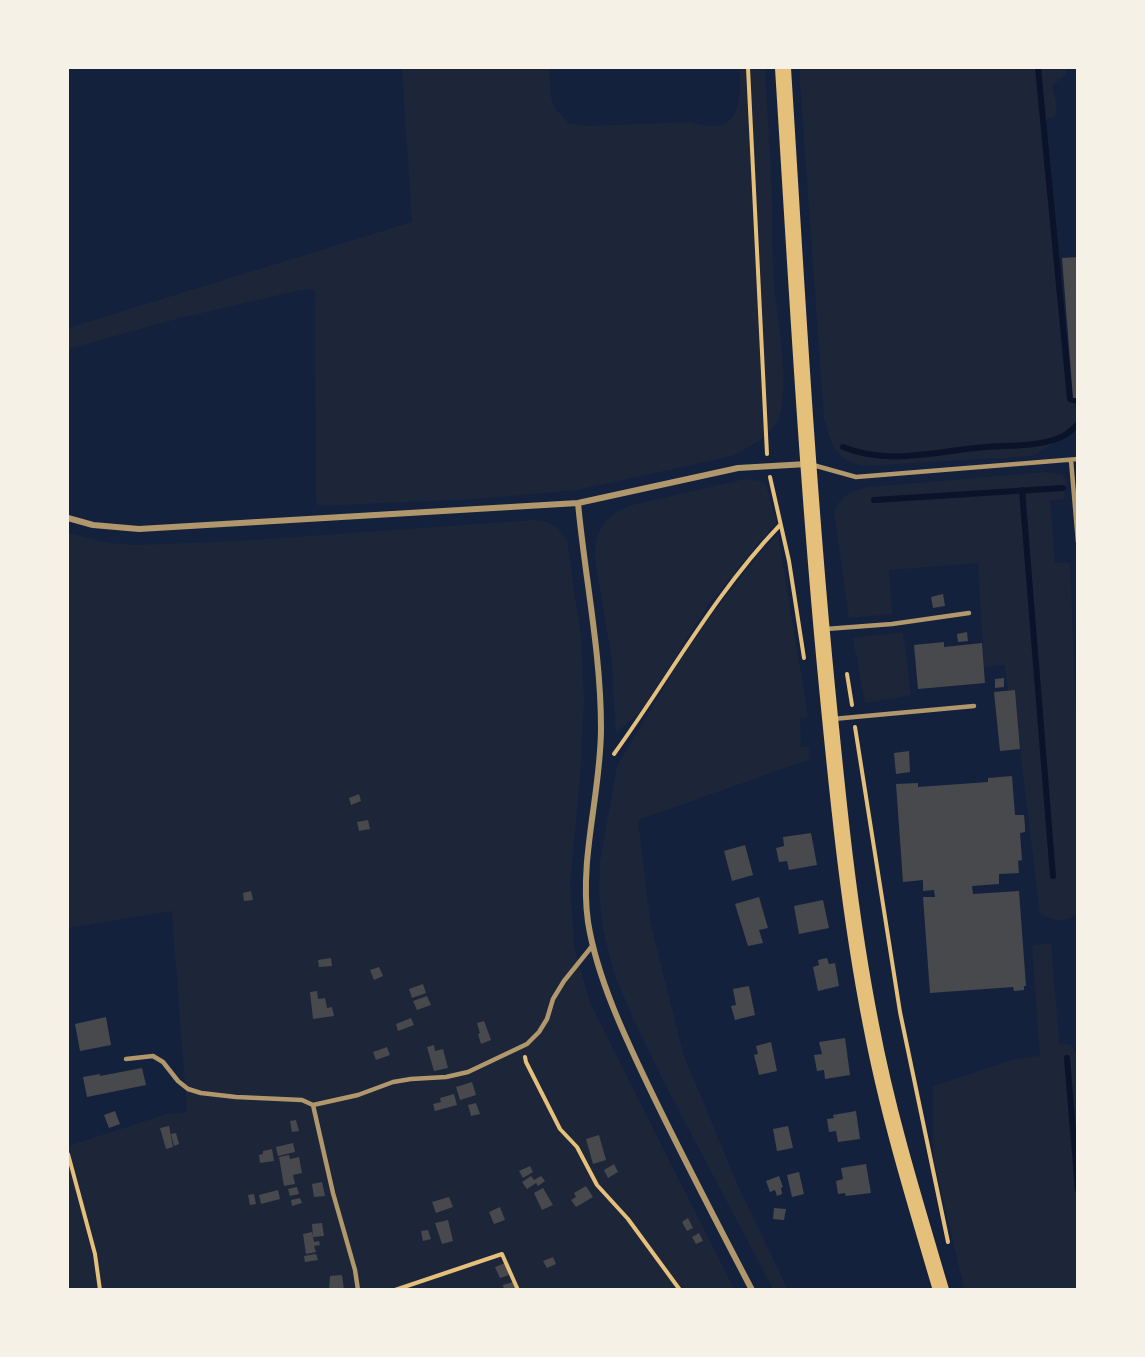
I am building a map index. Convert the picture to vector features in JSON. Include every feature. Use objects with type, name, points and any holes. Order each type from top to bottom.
[{"type":"highway","points":[[783,68],[808,464],[821,630],[840,820],[871,1027],[901,1154],[941,1290]]},
{"type":"street","points":[[68,518],[93,525],[139,529],[578,503],[738,468],[808,464]]},
{"type":"street","points":[[578,503],[600,698],[601,729],[598,775],[587,885],[588,920],[593,945],[621,1027],[687,1165],[752,1290]]},
{"type":"lane","points":[[808,464],[856,477],[1077,459]]},
{"type":"lane","points":[[1071,460],[1077,542]]},
{"type":"lane","points":[[821,630],[892,624],[969,613]]},
{"type":"lane","points":[[830,719],[974,706]]},
{"type":"lane","points":[[126,1059],[153,1056],[163,1062],[178,1081],[188,1089],[201,1094],[302,1100],[313,1105],[358,1095],[393,1082],[446,1077],[468,1072],[523,1046],[539,1032],[547,1019],[553,999],[564,981],[593,945]]},
{"type":"lane","points":[[313,1105],[333,1193],[355,1270],[358,1290]]},
{"type":"path","points":[[748,68],[767,466]]},
{"type":"path","points":[[598,775],[644,713],[709,611],[780,525]]},
{"type":"path","points":[[845,665],[853,711]]},
{"type":"path","points":[[855,723],[900,1012],[949,1245]]},
{"type":"path","points":[[523,1046],[526,1062],[560,1129],[577,1147],[597,1185],[628,1219],[680,1290]]},
{"type":"path","points":[[68,1154],[95,1254],[100,1290]]},
{"type":"path","points":[[395,1290],[502,1254],[518,1290]]},
{"type":"shaded area","points":[[402,68],[549,68],[554,107],[568,123],[587,126],[690,122],[706,126],[728,122],[734,115],[740,95],[740,68],[765,68],[773,273],[784,384],[780,415],[772,429],[754,444],[732,456],[577,490],[476,499],[319,506],[316,501],[315,291],[305,289],[180,318],[68,349],[68,328],[412,222]]},
{"type":"shaded area","points":[[799,68],[1065,68],[1066,74],[1052,86],[1056,105],[1055,116],[1042,121],[1070,399],[1077,401],[1077,424],[1068,433],[1033,456],[864,466],[846,460],[835,450],[824,418]]},
{"type":"shaded area","points":[[1046,472],[1062,474],[1067,482],[1064,499],[1050,501],[1055,563],[1070,563],[1078,761],[1078,912],[1065,920],[1049,918],[1040,913],[1015,690],[1008,691],[1005,665],[984,667],[978,563],[889,570],[892,614],[849,618],[834,512],[840,501],[847,495],[869,487]]},
{"type":"shaded area","points":[[745,479],[761,481],[766,485],[777,523],[707,607],[642,710],[616,733],[612,662],[595,559],[599,531],[614,514],[632,505]]},
{"type":"shaded area","points":[[533,520],[553,525],[567,541],[581,638],[584,700],[580,778],[570,883],[574,947],[590,1003],[734,1289],[68,1289],[68,1146],[167,1114],[187,1112],[172,911],[68,928],[68,533],[109,543],[136,545],[239,541]]},
{"type":"shaded area","points":[[778,534],[808,717],[800,719],[801,747],[810,747],[808,760],[638,820],[650,921],[684,1056],[739,1188],[788,1290],[773,1289],[665,1084],[632,1016],[614,973],[603,929],[599,893],[600,862],[617,766],[678,664],[713,613],[763,549]]},
{"type":"shaded area","points":[[903,632],[911,695],[865,703],[853,638]]},
{"type":"shaded area","points":[[1051,943],[1059,1043],[1071,1045],[1076,1053],[1077,1064],[1077,1289],[964,1289],[933,1155],[933,1086],[1015,1059],[1040,1056],[1032,945]]},
{"type":"building","points":[[1078,257],[1078,398],[1073,398],[1062,258]]},
{"type":"building","points":[[943,594],[945,606],[933,608],[931,597]]},
{"type":"building","points":[[967,632],[968,641],[958,642],[957,634]]},
{"type":"building","points":[[944,642],[944,647],[982,643],[985,683],[918,689],[914,645]]},
{"type":"building","points":[[1004,678],[1004,687],[995,688],[995,679]]},
{"type":"building","points":[[1015,690],[1020,749],[1000,751],[994,692]]},
{"type":"building","points":[[909,751],[910,772],[896,774],[894,753]]},
{"type":"building","points":[[1012,776],[1015,815],[1024,815],[1025,826],[1025,832],[1020,833],[1022,860],[1018,861],[1019,873],[999,874],[999,884],[972,886],[973,894],[1019,891],[1026,986],[1024,990],[1014,991],[1013,987],[930,993],[923,897],[935,897],[934,890],[923,891],[923,880],[903,882],[896,784],[918,783],[918,787],[988,782],[988,778]]},
{"type":"building","points":[[359,794],[361,801],[351,805],[349,798]]},
{"type":"building","points":[[368,820],[370,829],[359,831],[357,822]]},
{"type":"building","points":[[811,833],[817,865],[789,870],[787,861],[779,862],[776,848],[784,846],[783,837]]},
{"type":"building","points":[[745,845],[753,875],[732,881],[724,851]]},
{"type":"building","points":[[251,891],[253,900],[244,901],[243,893]]},
{"type":"building","points":[[759,897],[768,928],[759,930],[763,943],[748,946],[735,904]]},
{"type":"building","points":[[823,900],[829,928],[799,934],[794,906]]},
{"type":"building","points":[[331,958],[332,966],[319,967],[318,960]]},
{"type":"building","points":[[827,958],[829,964],[835,963],[839,986],[818,991],[813,967],[819,965],[818,960]]},
{"type":"building","points":[[379,967],[383,976],[374,980],[370,970]]},
{"type":"building","points":[[423,984],[426,993],[412,998],[409,989]]},
{"type":"building","points":[[749,986],[755,1015],[735,1020],[731,1006],[736,1005],[733,989]]},
{"type":"building","points":[[317,991],[318,999],[325,998],[327,1008],[332,1007],[334,1016],[313,1019],[310,992]]},
{"type":"building","points":[[427,996],[431,1005],[417,1010],[413,1001]]},
{"type":"building","points":[[106,1017],[111,1045],[80,1051],[75,1024]]},
{"type":"building","points":[[411,1018],[414,1025],[398,1031],[396,1024]]},
{"type":"building","points":[[484,1021],[491,1040],[481,1044],[477,1023]]},
{"type":"building","points":[[845,1038],[850,1075],[825,1079],[824,1070],[817,1071],[814,1055],[822,1054],[819,1042]]},
{"type":"building","points":[[771,1042],[777,1071],[759,1075],[754,1055],[758,1054],[756,1046]]},
{"type":"building","points":[[434,1045],[435,1051],[443,1049],[448,1068],[434,1071],[427,1047]]},
{"type":"building","points":[[387,1047],[390,1055],[376,1060],[373,1052]]},
{"type":"building","points":[[142,1068],[146,1085],[87,1097],[83,1077]]},
{"type":"building","points":[[472,1082],[476,1095],[460,1100],[456,1087]]},
{"type":"building","points":[[454,1094],[457,1105],[435,1111],[433,1104],[441,1102],[440,1098]]},
{"type":"building","points":[[476,1103],[480,1114],[471,1116],[468,1105]]},
{"type":"building","points":[[115,1111],[120,1124],[109,1128],[104,1115]]},
{"type":"building","points":[[856,1111],[860,1139],[838,1142],[836,1131],[829,1132],[827,1119],[834,1118],[833,1115]]},
{"type":"building","points":[[296,1120],[299,1131],[292,1132],[290,1121]]},
{"type":"building","points":[[169,1126],[173,1147],[166,1149],[160,1128]]},
{"type":"building","points":[[788,1126],[793,1148],[777,1151],[773,1129]]},
{"type":"building","points":[[176,1133],[179,1144],[174,1146],[171,1134]]},
{"type":"building","points":[[599,1135],[606,1160],[593,1164],[586,1139]]},
{"type":"building","points":[[293,1143],[295,1152],[278,1156],[276,1147]]},
{"type":"building","points":[[272,1149],[274,1161],[260,1163],[259,1155],[263,1154],[263,1151]]},
{"type":"building","points":[[289,1155],[290,1159],[299,1157],[302,1173],[293,1175],[295,1184],[284,1186],[279,1157]]},
{"type":"building","points":[[614,1164],[618,1172],[608,1178],[604,1170]]},
{"type":"building","points":[[866,1164],[871,1193],[846,1196],[845,1193],[838,1194],[836,1181],[843,1179],[841,1168]]},
{"type":"building","points":[[530,1166],[533,1172],[523,1178],[519,1171]]},
{"type":"building","points":[[799,1172],[804,1194],[792,1197],[787,1175]]},
{"type":"building","points":[[531,1176],[534,1180],[541,1176],[545,1181],[538,1186],[536,1183],[527,1189],[522,1182]]},
{"type":"building","points":[[779,1176],[783,1187],[781,1188],[782,1194],[777,1196],[775,1190],[770,1192],[766,1181]]},
{"type":"building","points":[[322,1182],[325,1196],[314,1197],[312,1184]]},
{"type":"building","points":[[586,1186],[593,1197],[576,1207],[571,1200],[576,1197],[574,1193]]},
{"type":"building","points":[[297,1187],[299,1194],[290,1196],[288,1189]]},
{"type":"building","points":[[543,1188],[553,1205],[542,1210],[534,1193]]},
{"type":"building","points":[[278,1190],[280,1199],[261,1204],[259,1195]]},
{"type":"building","points":[[254,1194],[256,1204],[250,1205],[248,1195]]},
{"type":"building","points":[[449,1197],[453,1207],[436,1213],[432,1202]]},
{"type":"building","points":[[300,1198],[302,1203],[292,1206],[291,1200]]},
{"type":"building","points":[[500,1207],[505,1220],[494,1224],[489,1212]]},
{"type":"building","points":[[774,1208],[786,1209],[784,1220],[773,1219]]},
{"type":"building","points":[[688,1218],[693,1228],[687,1231],[682,1222]]},
{"type":"building","points":[[448,1220],[453,1241],[442,1244],[435,1223]]},
{"type":"building","points":[[322,1223],[324,1236],[313,1237],[312,1224]]},
{"type":"building","points":[[428,1230],[431,1239],[423,1241],[421,1231]]},
{"type":"building","points":[[312,1232],[314,1242],[319,1241],[320,1245],[314,1246],[316,1252],[306,1254],[303,1234]]},
{"type":"building","points":[[699,1233],[703,1241],[696,1244],[692,1237]]},
{"type":"building","points":[[316,1254],[318,1260],[305,1262],[304,1256]]},
{"type":"building","points":[[553,1257],[556,1264],[547,1268],[543,1261]]},
{"type":"building","points":[[505,1263],[509,1275],[500,1278],[495,1267]]},
{"type":"building","points":[[342,1275],[344,1290],[329,1290],[330,1276]]},
{"type":"building","points":[[513,1282],[516,1290],[504,1290],[503,1285]]},
{"type":"waterway","points":[[1038,68],[1070,399],[1078,401]]},
{"type":"waterway","points":[[843,447],[878,456],[914,456],[1050,441],[1062,437],[1078,424]]},
{"type":"waterway","points":[[874,500],[1063,488]]},
{"type":"waterway","points":[[1022,490],[1053,876]]},
{"type":"waterway","points":[[1067,1058],[1078,1190]]}]
